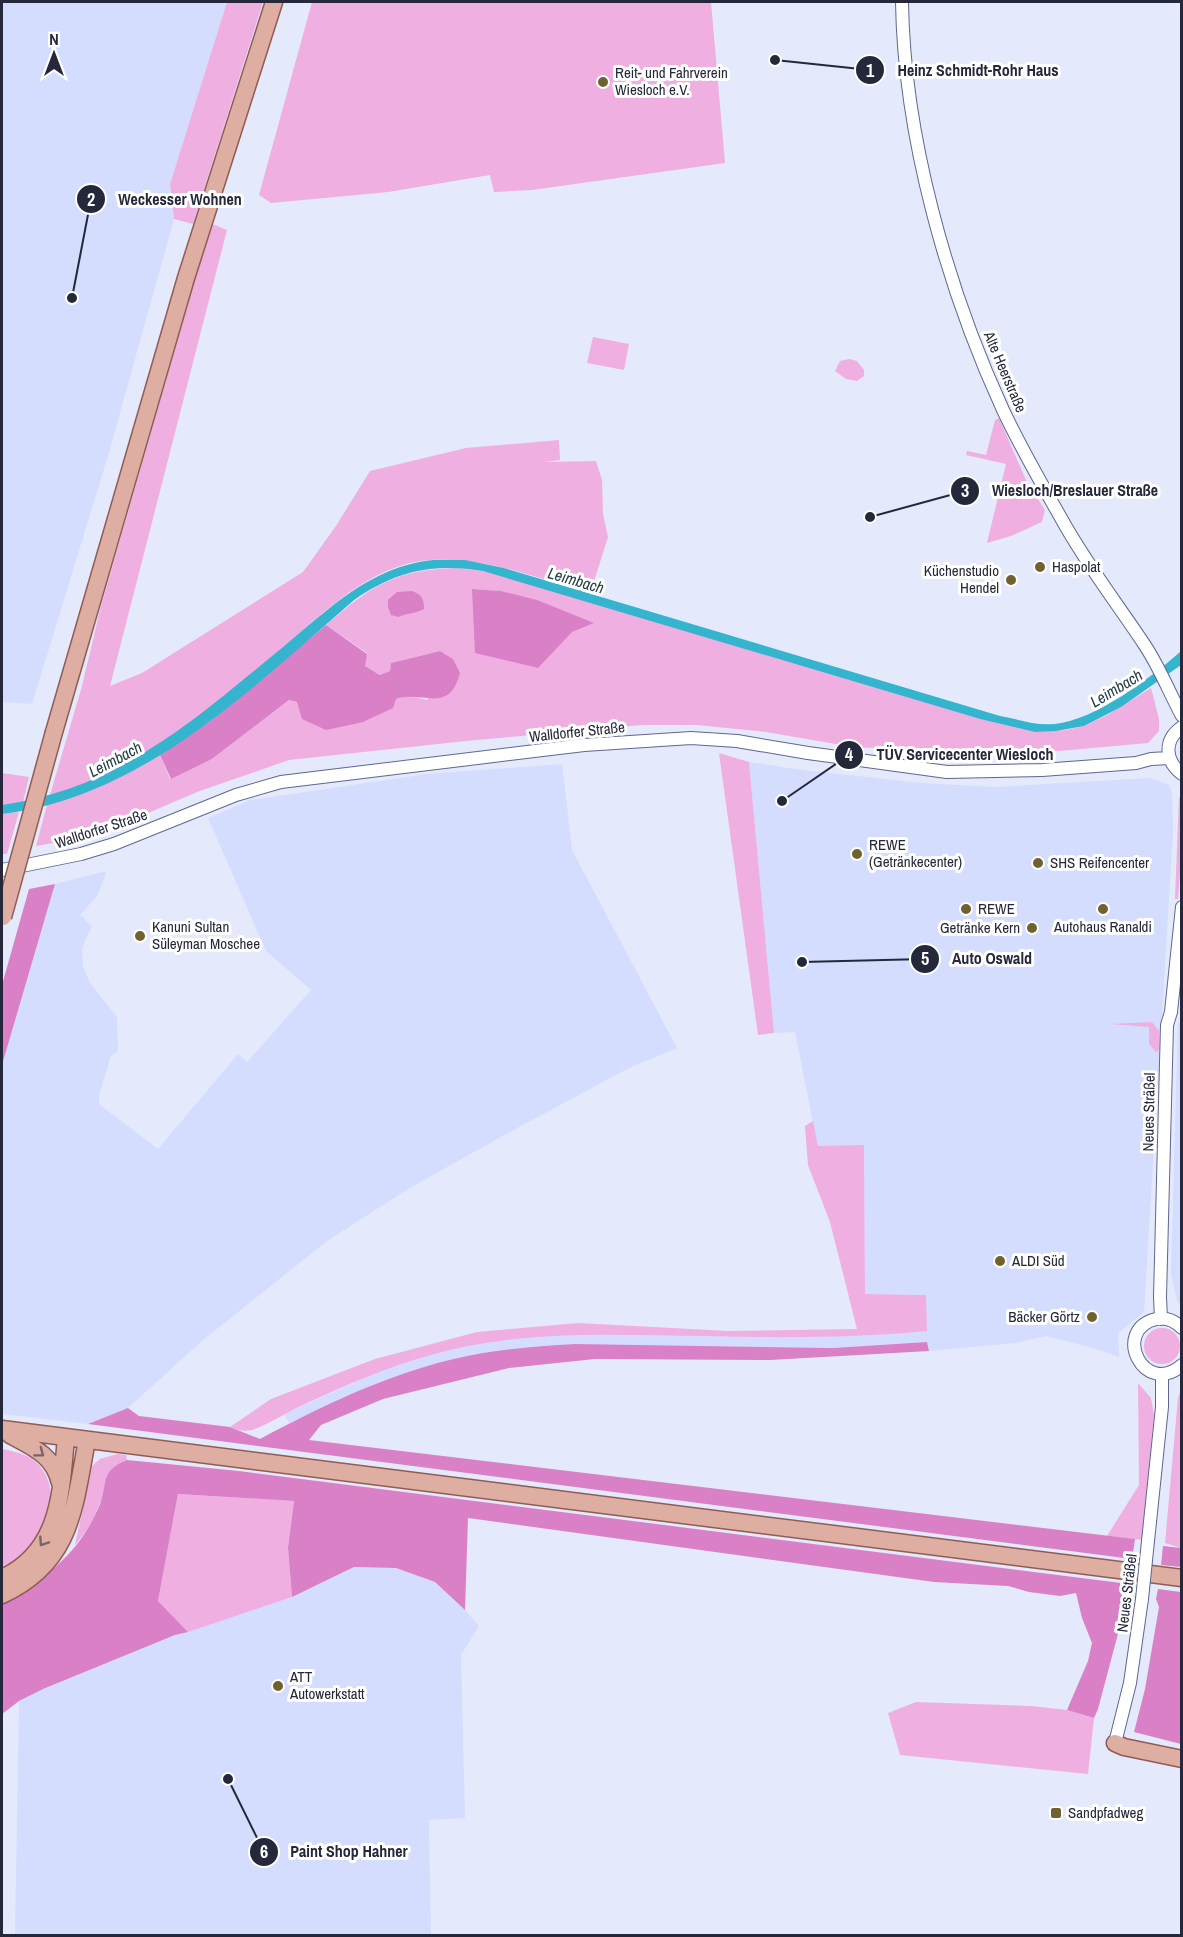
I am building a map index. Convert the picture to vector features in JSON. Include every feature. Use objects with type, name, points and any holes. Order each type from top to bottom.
[{"type":"main road","points":[[2,921],[54,732],[186,278],[274,2]]},
{"type":"main road","points":[[2,1430],[1182,1578]]},
{"type":"main road","points":[[2,1430],[46,1456],[57,1472],[61,1490]]},
{"type":"main road","points":[[2,1578],[16,1571],[34,1555],[48,1537],[55,1519],[61,1490],[66,1437]]},
{"type":"main road","points":[[2,1595],[22,1586],[48,1563],[59,1547],[76,1501],[87,1440]]},
{"type":"main road","points":[[1115,1743],[1124,1747],[1182,1759]]},
{"type":"street","name":"Alte Heerstraße","points":[[902,2],[902,31],[916,143],[949,269],[975,341],[1004,411],[1061,519],[1155,664],[1182,716]]},
{"type":"street","points":[[1182,727],[1169,742],[1169,759],[1174,768],[1182,774]]},
{"type":"street","name":"Walldorfer Straße","points":[[2,870],[81,855],[236,795],[281,782],[584,745],[691,738],[737,741],[947,772],[1042,770],[1169,759]]},
{"type":"street","name":"Neues Sträßel","points":[[1161,1319],[1167,1025],[1172,1012],[1182,907]]},
{"type":"street","points":[[1182,1328],[1174,1322],[1161,1319],[1148,1322],[1138,1331],[1134,1344],[1136,1357],[1149,1371],[1162,1374],[1182,1365]]},
{"type":"street","name":"Neues Sträßel","points":[[1115,1743],[1130,1683],[1142,1599],[1162,1407],[1162,1374]]},
{"type":"shaded area","points":[[2,2],[227,2],[170,184],[174,219],[108,456],[32,704],[2,702]]},
{"type":"shaded area","points":[[227,2],[263,2],[193,224],[174,219],[170,184]]},
{"type":"shaded area","points":[[312,2],[711,2],[725,163],[532,190],[494,192],[490,175],[388,192],[271,203],[259,195]]},
{"type":"shaded area","points":[[210,223],[227,230],[110,686],[142,673],[303,572],[336,526],[370,471],[466,448],[559,440],[560,460],[543,462],[596,461],[602,480],[603,514],[608,537],[590,594],[532,575],[472,562],[431,560],[409,563],[389,570],[369,580],[332,605],[174,735],[115,770],[50,795],[82,686],[101,606]]},
{"type":"shaded area","points":[[593,337],[629,344],[624,370],[587,363]]},
{"type":"shaded area","points":[[849,359],[857,361],[864,370],[864,376],[857,381],[846,379],[835,371],[840,361]]},
{"type":"shaded area","points":[[999,418],[1026,480],[1045,510],[1042,522],[1011,536],[987,543],[1006,464],[966,455],[967,451],[986,455],[995,420]]},
{"type":"shaded area","points":[[455,568],[483,571],[980,719],[1035,732],[1084,726],[1151,688],[1159,719],[1159,731],[1148,743],[1059,751],[966,752],[853,747],[766,732],[697,725],[641,725],[466,741],[289,760],[197,792],[118,826],[78,839],[36,846],[47,805],[105,784],[160,755],[170,779],[212,759],[289,700],[297,702],[396,699],[408,695],[427,700],[453,659],[440,651],[391,663],[390,671],[381,675],[364,666],[367,653],[326,625],[371,590],[399,577],[434,569]],"holes":[[[472,589],[501,591],[593,623],[572,632]]]},
{"type":"shaded area","points":[[472,589],[501,591],[537,600],[594,623],[572,632],[538,668],[475,653]]},
{"type":"shaded area","points":[[412,591],[422,598],[424,609],[398,617],[391,615],[388,600],[397,592]]},
{"type":"shaded area","points":[[326,625],[367,654],[365,666],[380,675],[390,671],[391,663],[440,651],[453,659],[460,673],[455,686],[449,694],[442,697],[396,699],[393,708],[363,722],[326,730],[302,719],[297,702],[289,700],[212,759],[171,779],[160,755],[213,719]]},
{"type":"shaded area","points":[[719,753],[749,762],[774,1033],[758,1035]]},
{"type":"shaded area","points":[[749,762],[921,783],[996,787],[1150,778],[1169,785],[1172,793],[1173,832],[1144,1312],[1118,1333],[1119,1357],[1046,1336],[1015,1343],[929,1351],[927,1342],[833,1348],[616,1345],[481,1354],[384,1381],[289,1423],[284,1414],[380,1371],[432,1354],[479,1343],[574,1333],[763,1337],[893,1334],[925,1295],[865,1294],[864,1146],[818,1147],[795,1032],[774,1033]]},
{"type":"shaded area","points":[[562,764],[572,850],[677,1048],[629,1068],[508,1133],[408,1189],[327,1241],[203,1340],[128,1408],[88,1424],[2,1414],[2,1065],[55,884],[107,871],[97,896],[80,915],[92,926],[82,948],[83,966],[90,983],[117,1017],[118,1051],[111,1056],[99,1095],[99,1104],[158,1149],[238,1054],[247,1062],[311,990],[266,951],[208,818],[250,800],[427,774]]},
{"type":"shaded area","points":[[2,773],[29,777],[23,802],[2,805]]},
{"type":"shaded area","points":[[1179,797],[1181,798],[1182,848],[1178,899],[1175,899]]},
{"type":"shaded area","points":[[19,812],[7,854],[2,854],[2,814]]},
{"type":"shaded area","points":[[55,884],[2,1065],[2,985],[29,889]]},
{"type":"shaded area","points":[[1152,1022],[1159,1031],[1159,1050],[1156,1052],[1149,1044],[1149,1027],[1110,1024]]},
{"type":"shaded area","points":[[1178,1023],[1182,1023],[1181,1306],[1177,1300],[1171,1274]]},
{"type":"shaded area","points":[[813,1121],[818,1146],[864,1145],[865,1294],[926,1295],[927,1331],[816,1337],[567,1335],[499,1341],[431,1355],[383,1371],[351,1383],[252,1430],[243,1431],[230,1427],[271,1399],[375,1359],[477,1332],[578,1323],[728,1331],[857,1329],[830,1222],[808,1165],[805,1126]]},
{"type":"shaded area","points":[[1162,1328],[1175,1333],[1180,1346],[1175,1359],[1162,1364],[1149,1359],[1144,1346],[1149,1333]]},
{"type":"shaded area","points":[[927,1342],[929,1351],[770,1360],[595,1359],[509,1368],[383,1399],[321,1425],[309,1440],[1135,1539],[1132,1559],[88,1424],[128,1408],[139,1416],[230,1427],[260,1439],[340,1399],[396,1376],[454,1359],[517,1348],[575,1344],[833,1348]]},
{"type":"shaded area","points":[[1138,1383],[1151,1398],[1154,1415],[1142,1540],[1107,1536],[1139,1485]]},
{"type":"shaded area","points":[[1181,1390],[1182,1548],[1165,1543],[1178,1398]]},
{"type":"shaded area","points":[[2,1449],[33,1459],[46,1476],[51,1491],[46,1522],[38,1537],[16,1561],[2,1569]]},
{"type":"shaded area","points":[[117,1454],[126,1455],[127,1460],[108,1473],[95,1516],[75,1545],[92,1466],[100,1459]]},
{"type":"shaded area","points":[[127,1460],[239,1471],[1129,1584],[1128,1596],[1094,1718],[1067,1710],[1088,1661],[1092,1643],[1082,1618],[1076,1593],[1060,1596],[1029,1592],[1008,1586],[934,1582],[468,1518],[465,1610],[435,1582],[396,1568],[354,1567],[292,1597],[288,1548],[294,1501],[178,1494],[158,1601],[188,1632],[175,1635],[43,1689],[19,1701],[2,1714],[2,1603],[46,1574],[75,1547],[88,1529],[98,1508],[106,1477],[113,1468]]},
{"type":"shaded area","points":[[178,1494],[294,1501],[288,1548],[292,1597],[188,1632],[158,1601]]},
{"type":"shaded area","points":[[1163,1546],[1181,1548],[1181,1567],[1161,1565]]},
{"type":"shaded area","points":[[354,1567],[396,1568],[435,1582],[479,1626],[461,1655],[465,1818],[429,1820],[431,1935],[15,1936],[19,1701],[175,1635],[292,1597]]},
{"type":"shaded area","points":[[1158,1589],[1181,1592],[1181,1744],[1134,1732],[1145,1689],[1159,1607],[1156,1599]]},
{"type":"shaded area","points":[[916,1702],[1031,1706],[1067,1710],[1094,1718],[1088,1774],[900,1755],[888,1713]]},
{"type":"water","points":[[433,560],[465,560],[504,568],[1000,716],[1034,723],[1055,724],[1087,715],[1122,696],[1181,651],[1181,665],[1121,707],[1084,726],[1035,732],[980,719],[483,571],[431,569],[385,582],[354,600],[235,702],[192,734],[148,762],[102,786],[53,804],[2,814],[2,805],[44,796],[83,783],[119,767],[153,747],[218,700],[334,604],[370,580],[390,571]]},
{"type":"place","name":"Heinz Schmidt-Rohr Haus","points":[[775,60]]},
{"type":"place","name":"Reit- und Fahrverein Wiesloch e.V.","points":[[603,82]]},
{"type":"place","name":"Weckesser Wohnen","points":[[72,298]]},
{"type":"place","name":"Wiesloch/Breslauer Straße","points":[[870,517]]},
{"type":"place","name":"Haspolat","points":[[1040,567]]},
{"type":"place","name":"Küchenstudio Hendel","points":[[1011,580]]},
{"type":"place","name":"TÜV Servicecenter Wiesloch","points":[[782,801]]},
{"type":"place","name":"REWE (Getränkecenter)","points":[[857,854]]},
{"type":"place","name":"SHS Reifencenter","points":[[1038,863]]},
{"type":"place","name":"REWE","points":[[966,909]]},
{"type":"place","name":"Autohaus Ranaldi","points":[[1103,909]]},
{"type":"place","name":"Getränke Kern","points":[[1032,928]]},
{"type":"place","name":"Kanuni Sultan Süleyman Moschee","points":[[140,936]]},
{"type":"place","name":"Auto Oswald","points":[[802,962]]},
{"type":"place","name":"ALDI Süd","points":[[1000,1261]]},
{"type":"place","name":"Bäcker Görtz","points":[[1092,1317]]},
{"type":"place","name":"ATT Autowerkstatt","points":[[278,1686]]},
{"type":"place","name":"Paint Shop Hahner","points":[[228,1779]]},
{"type":"place","name":"Sandpfadweg","points":[[1056,1813]]},
{"type":"water label","name":"Leimbach","points":[[576,580]]},
{"type":"water label","name":"Leimbach","points":[[1116,688]]},
{"type":"water label","name":"Leimbach","points":[[115,759]]}]
